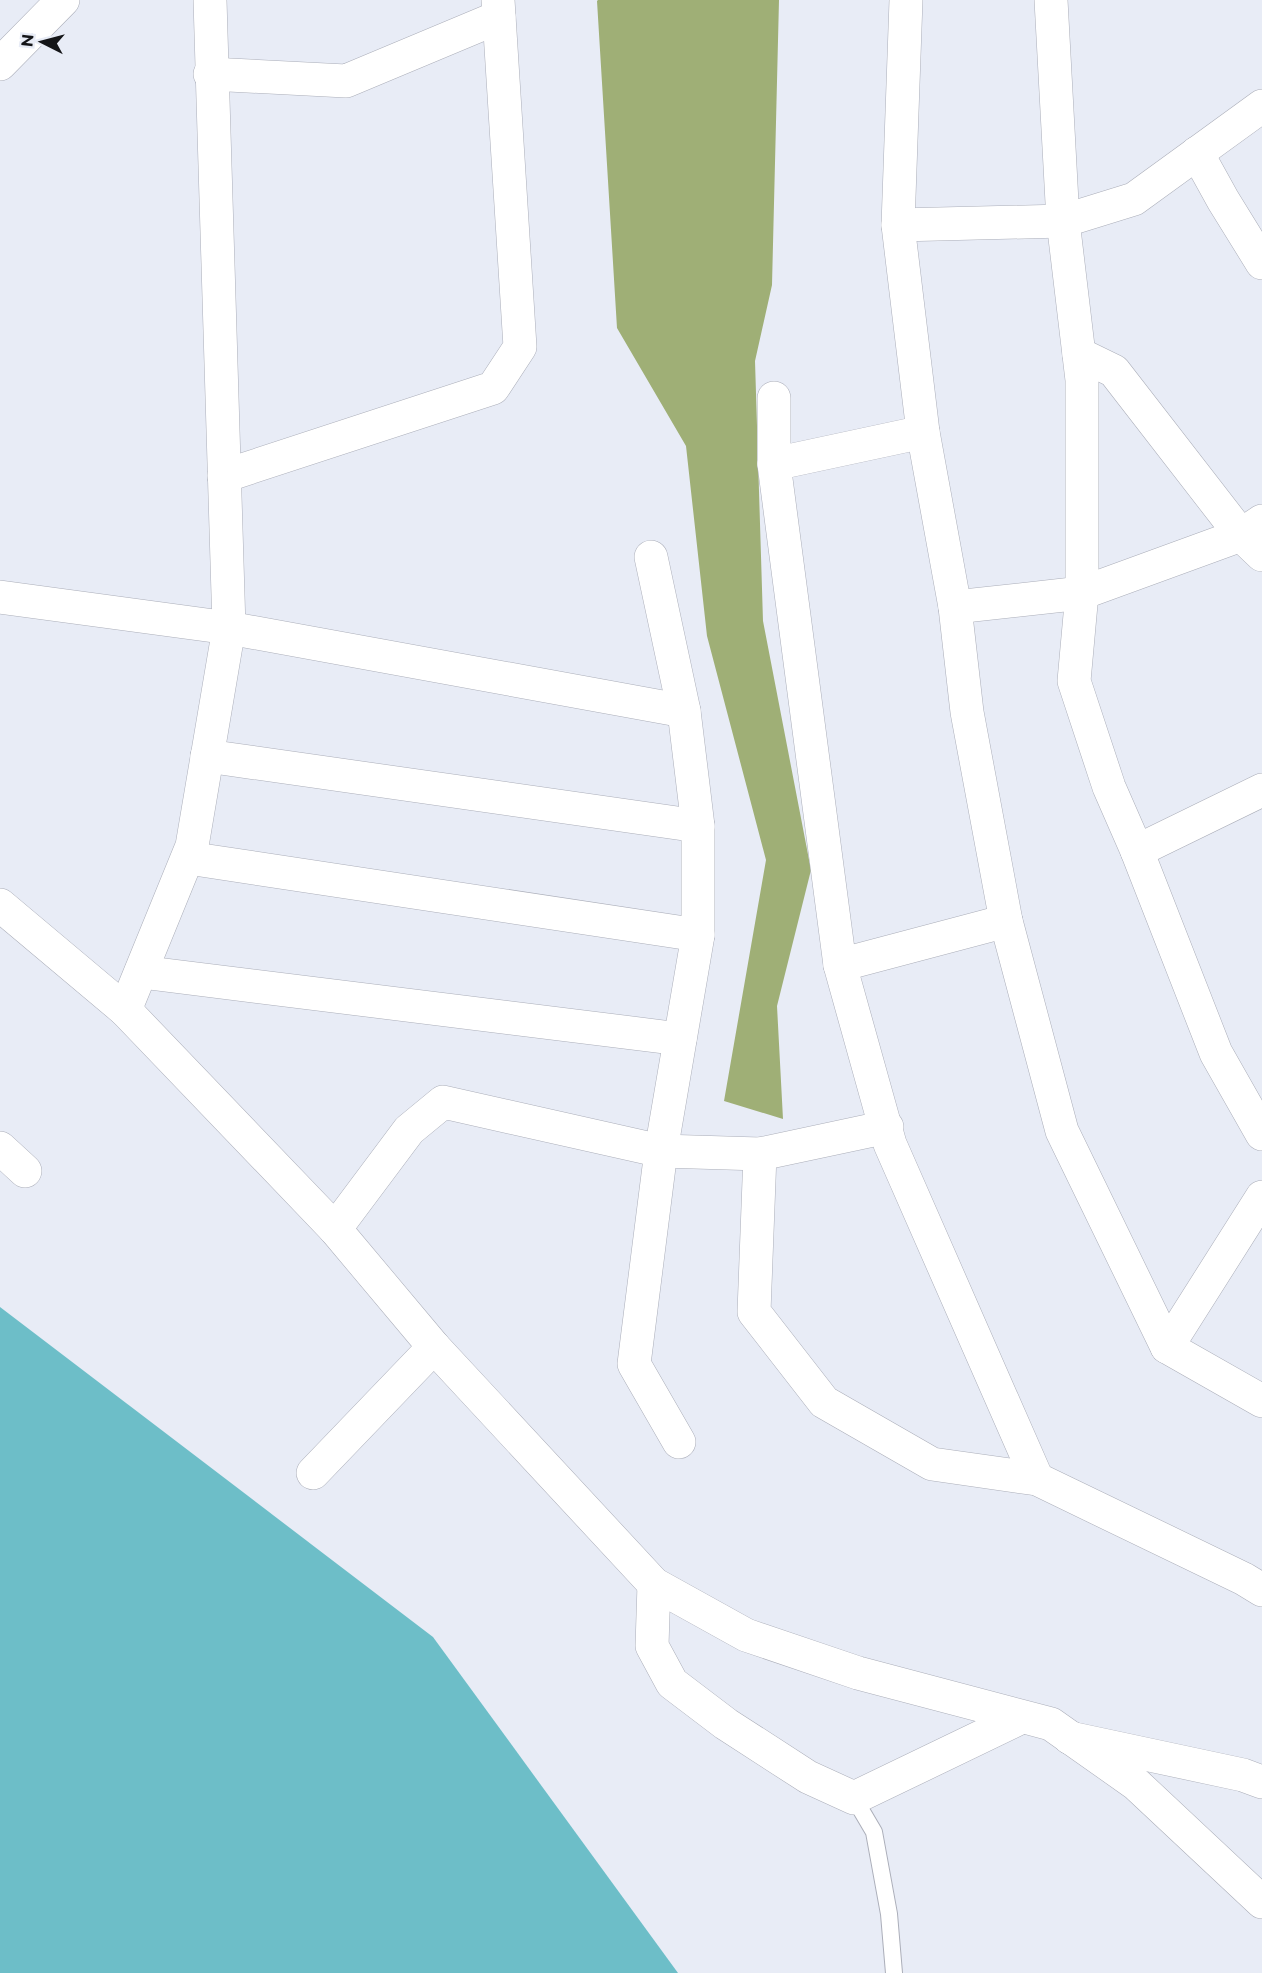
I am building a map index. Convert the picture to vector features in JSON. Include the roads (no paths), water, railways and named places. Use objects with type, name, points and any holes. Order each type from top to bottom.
[{"type":"street","points":[[0,63],[63,0]]},
{"type":"street","points":[[125,1010],[192,846],[229,628],[210,74],[210,0]]},
{"type":"street","points":[[906,0],[898,225],[923,432],[955,607],[967,712],[1006,921],[1062,1131],[1167,1347],[1262,1401]]},
{"type":"street","points":[[1051,0],[1063,221],[1082,380],[1082,593],[1074,681],[1109,787],[1137,851],[1216,1053],[1262,1134]]},
{"type":"street","points":[[210,74],[346,81],[498,8],[520,347],[493,388],[224,476]]},
{"type":"street","points":[[898,225],[1063,221],[1134,200],[1262,106]]},
{"type":"street","points":[[1197,153],[1222,200],[1262,263]]},
{"type":"street","points":[[955,607],[1082,593],[1255,537],[1114,371],[1079,354]]},
{"type":"street","points":[[774,398],[774,464],[840,965],[890,1144],[1037,1479]]},
{"type":"street","points":[[774,464],[923,432]]},
{"type":"street","points":[[651,557],[684,711],[698,826],[698,935],[661,1151],[634,1364],[679,1442]]},
{"type":"street","points":[[0,597],[229,628],[684,711]]},
{"type":"street","points":[[207,756],[698,826]]},
{"type":"street","points":[[1137,851],[1262,790]]},
{"type":"street","points":[[188,858],[698,935]]},
{"type":"street","points":[[0,905],[125,1010],[335,1229],[434,1347],[654,1584],[746,1635],[858,1673],[1051,1724],[1136,1784],[1262,1902]]},
{"type":"street","points":[[840,965],[1006,921]]},
{"type":"street","points":[[141,972],[680,1039]]},
{"type":"street","points":[[335,1229],[409,1130],[443,1102],[661,1151],[760,1154],[886,1127]]},
{"type":"street","points":[[0,1148],[25,1171]]},
{"type":"street","points":[[760,1154],[753,1312],[824,1402],[932,1464],[1037,1479],[1244,1579],[1262,1590]]},
{"type":"street","points":[[1167,1347],[1262,1197]]},
{"type":"street","points":[[313,1473],[434,1347]]},
{"type":"street","points":[[654,1584],[652,1646],[672,1683],[726,1724],[808,1777],[854,1798],[1022,1717]]},
{"type":"street","points":[[1070,1738],[1243,1775],[1262,1782]]},
{"type":"lane","points":[[854,1798],[874,1832],[889,1914],[894,1973]]},
{"type":"water","points":[[0,1307],[433,1637],[678,1973],[0,1973]]}]
